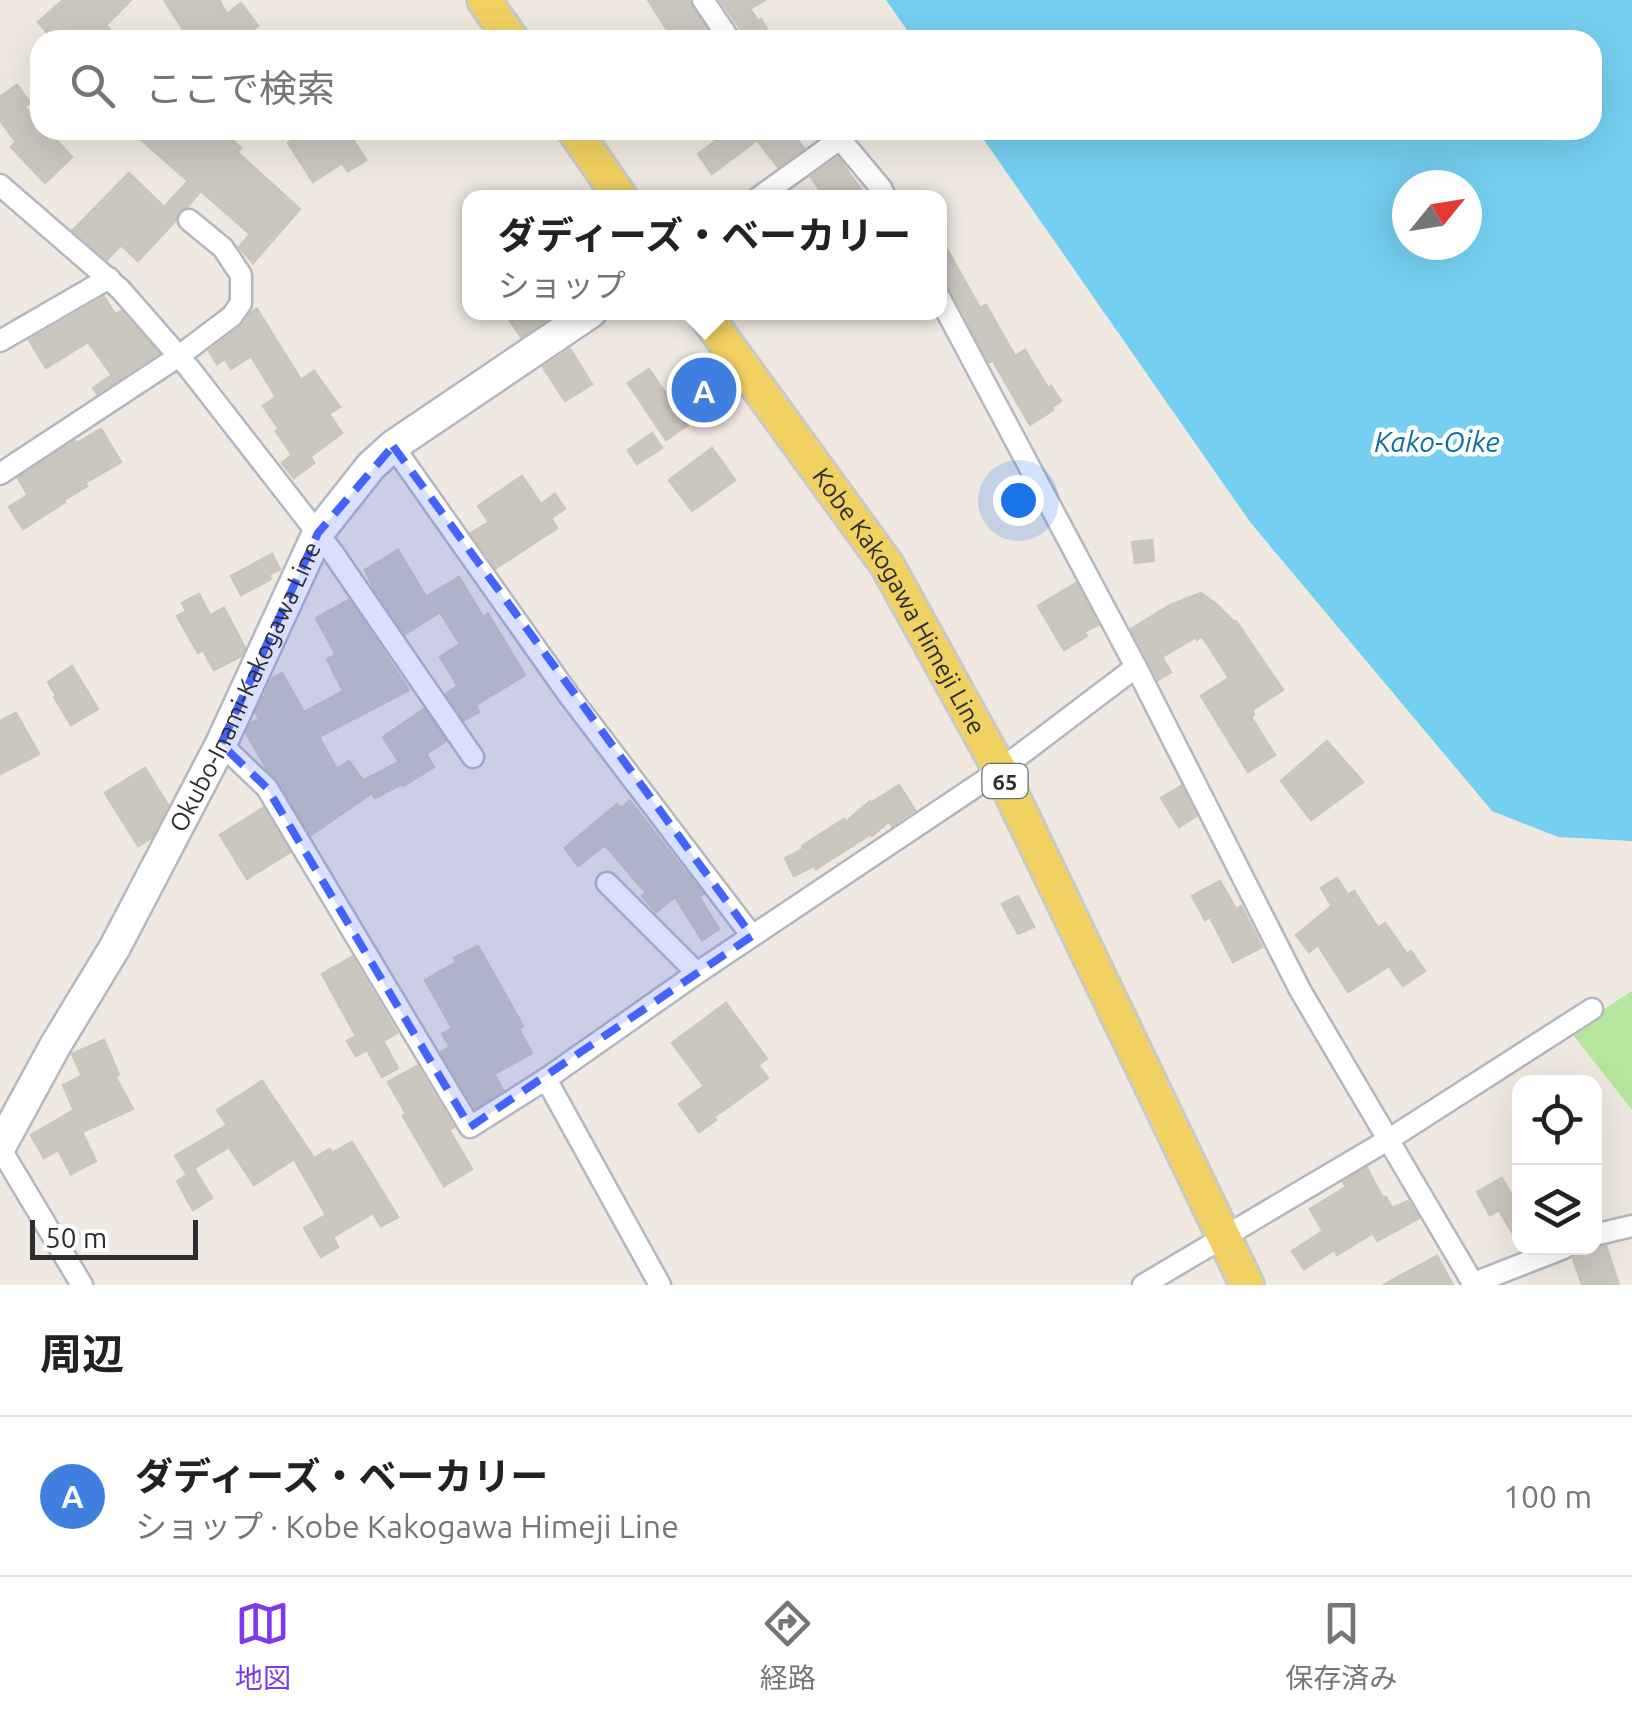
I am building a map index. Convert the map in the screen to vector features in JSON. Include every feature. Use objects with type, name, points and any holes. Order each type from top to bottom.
[{"type":"main road","points":[[484,0],[505,30]]},
{"type":"main road","points":[[581,140],[615,190]]},
{"type":"main road","name":"Okubo-Inami-Kakogawa Line","points":[[0,1148],[114,947],[221,744],[318,533],[371,466],[393,446],[579,320]]},
{"type":"main road","name":"Kobe Kakogawa Himeji Line","points":[[709,320],[887,564],[1000,770],[1247,1285]]},
{"type":"street","points":[[703,0],[723,30]]},
{"type":"street","points":[[768,190],[828,140]]},
{"type":"street","points":[[840,140],[880,190]]},
{"type":"street","points":[[0,186],[109,278],[179,356],[318,533],[473,758]]},
{"type":"street","points":[[0,474],[179,356],[232,316],[241,303],[241,274],[223,248],[190,220]]},
{"type":"street","points":[[0,341],[109,278]]},
{"type":"street","points":[[947,312],[1136,667],[1300,990],[1474,1284],[1546,1255]]},
{"type":"street","points":[[393,446],[568,694],[752,936]]},
{"type":"street","points":[[221,744],[267,788],[470,1127],[1000,770],[1136,667]]},
{"type":"street","points":[[607,883],[697,973]]},
{"type":"street","points":[[1143,1285],[1389,1139],[1592,1009]]},
{"type":"street","points":[[546,1079],[660,1285]]},
{"type":"street","points":[[0,1148],[82,1285]]},
{"type":"street","points":[[1602,1233],[1632,1226]]},
{"type":"highlighted area","points":[[393,446],[752,936],[470,1127],[267,788],[221,744],[318,533]]},
{"type":"green space","points":[[1632,991],[1632,1110],[1570,1031]]},
{"type":"water","name":"Kako-Oike","points":[[886,0],[1632,0],[1632,841],[1558,837],[1492,811],[1250,522],[984,140],[1602,140],[1602,30],[907,30]]},
{"type":"building","points":[[63,0],[131,0],[106,25],[110,30],[45,30],[38,22]]},
{"type":"building","points":[[164,0],[219,0],[227,14],[241,3],[258,26],[252,30],[184,30]]},
{"type":"building","points":[[648,0],[689,0],[707,30],[677,29],[667,30]]},
{"type":"building","points":[[720,0],[765,0],[750,9],[767,30],[741,30]]},
{"type":"building","points":[[17,85],[30,103],[24,107],[30,113],[30,140],[56,140],[72,157],[45,183],[11,147],[16,142],[0,120],[0,97]]},
{"type":"building","points":[[141,140],[233,140],[241,148],[237,152],[300,209],[253,263],[239,247],[250,234],[201,191],[138,261],[121,245],[107,260],[73,230],[129,173],[164,207],[188,181]]},
{"type":"building","points":[[353,140],[366,160],[348,171],[342,163],[313,182],[288,143]]},
{"type":"building","points":[[717,140],[757,140],[712,174],[698,154]]},
{"type":"building","points":[[757,140],[798,140],[804,148],[778,167]]},
{"type":"building","points":[[838,158],[861,190],[820,190],[811,177]]},
{"type":"building","points":[[947,249],[980,308],[986,305],[1015,356],[1025,350],[1048,388],[1051,386],[1061,401],[1053,410],[1030,425],[993,361],[989,362],[947,287]]},
{"type":"building","points":[[104,297],[115,314],[121,311],[158,353],[97,394],[93,388],[112,375],[88,342],[46,368],[29,340]]},
{"type":"building","points":[[257,309],[301,380],[314,371],[340,407],[329,414],[342,433],[310,457],[314,463],[294,478],[282,463],[292,455],[263,406],[276,397],[251,356],[231,369],[225,359],[217,364],[209,351]]},
{"type":"building","points":[[509,320],[546,320],[521,337]]},
{"type":"building","points":[[570,349],[592,384],[565,401],[543,367]]},
{"type":"building","points":[[706,364],[729,396],[666,440],[628,383],[649,369],[665,393]]},
{"type":"building","points":[[101,429],[121,462],[23,529],[9,507],[28,495],[18,478]]},
{"type":"building","points":[[652,433],[662,448],[637,464],[628,450]]},
{"type":"building","points":[[712,448],[735,480],[692,511],[669,480]]},
{"type":"building","points":[[522,476],[541,504],[555,494],[565,509],[551,518],[557,528],[496,568],[471,533],[489,522],[478,506]]},
{"type":"building","points":[[1152,540],[1154,561],[1135,563],[1132,542]]},
{"type":"building","points":[[398,550],[426,597],[459,577],[483,617],[488,614],[525,675],[476,705],[479,712],[464,720],[446,694],[458,686],[440,657],[460,644],[440,612],[405,634],[365,570]]},
{"type":"building","points":[[272,554],[280,569],[269,575],[271,579],[241,595],[231,576]]},
{"type":"building","points":[[1076,583],[1098,625],[1064,650],[1038,606]]},
{"type":"building","points":[[1201,593],[1236,621],[1283,690],[1252,710],[1251,717],[1275,755],[1248,772],[1201,696],[1229,678],[1202,636],[1162,657],[1171,672],[1158,680],[1131,629],[1170,605]]},
{"type":"building","points":[[199,594],[210,615],[224,608],[245,648],[241,656],[214,670],[203,650],[198,653],[177,616],[186,611],[182,603]]},
{"type":"building","points":[[349,600],[409,690],[319,737],[337,769],[349,761],[372,793],[311,835],[246,733],[251,723],[259,719],[256,713],[272,679],[282,673],[304,712],[343,691],[327,659],[336,655],[316,618]]},
{"type":"building","points":[[72,666],[98,709],[71,725],[48,682]]},
{"type":"building","points":[[424,709],[446,741],[426,754],[434,767],[375,798],[364,780],[399,762],[383,737]]},
{"type":"building","points":[[16,713],[39,754],[0,774],[0,721]]},
{"type":"building","points":[[1327,741],[1363,782],[1311,820],[1281,781]]},
{"type":"building","points":[[145,768],[168,805],[151,838],[138,846],[105,793]]},
{"type":"building","points":[[899,785],[915,810],[892,826],[889,821],[872,836],[816,869],[814,866],[794,876],[785,858]]},
{"type":"building","points":[[1181,786],[1196,816],[1179,827],[1161,798]]},
{"type":"building","points":[[630,801],[703,894],[699,897],[719,929],[702,940],[675,897],[656,912],[642,896],[646,893],[605,845],[578,866],[565,848],[617,804],[621,808]]},
{"type":"building","points":[[263,808],[290,852],[247,879],[220,835]]},
{"type":"building","points":[[1337,878],[1348,895],[1354,891],[1378,928],[1385,923],[1425,971],[1403,986],[1389,966],[1348,992],[1318,945],[1309,952],[1296,935],[1332,906],[1321,888]]},
{"type":"building","points":[[1220,881],[1236,909],[1241,906],[1262,947],[1233,962],[1210,917],[1205,920],[1192,896]]},
{"type":"building","points":[[1018,896],[1034,927],[1018,934],[1002,904]]},
{"type":"building","points":[[478,946],[523,1026],[519,1029],[532,1053],[494,1074],[503,1090],[475,1108],[441,1052],[450,1047],[442,1034],[452,1028],[425,980]]},
{"type":"building","points":[[352,957],[397,1033],[383,1041],[398,1068],[382,1077],[367,1050],[356,1056],[347,1041],[356,1036],[322,974]]},
{"type":"building","points":[[726,1003],[767,1059],[758,1065],[768,1078],[699,1132],[679,1104],[704,1086],[672,1043]]},
{"type":"building","points":[[104,1040],[119,1075],[115,1076],[133,1109],[82,1132],[96,1161],[71,1174],[58,1150],[44,1158],[31,1135],[74,1110],[63,1085],[82,1076],[72,1054]]},
{"type":"building","points":[[417,1066],[454,1127],[449,1130],[472,1169],[444,1186],[388,1082]]},
{"type":"building","points":[[262,1081],[314,1158],[352,1142],[398,1217],[381,1226],[373,1213],[333,1237],[338,1247],[321,1257],[304,1228],[326,1215],[294,1159],[254,1185],[229,1147],[186,1173],[175,1156],[227,1125],[217,1110]]},
{"type":"building","points":[[1367,1168],[1392,1208],[1408,1201],[1419,1218],[1377,1241],[1373,1233],[1337,1255],[1334,1250],[1304,1269],[1292,1251],[1323,1231],[1310,1209],[1346,1187],[1343,1182]]},
{"type":"building","points":[[195,1170],[212,1198],[193,1210],[177,1181]]},
{"type":"building","points":[[1502,1178],[1512,1196],[1512,1232],[1499,1210],[1490,1215],[1477,1192]]},
{"type":"building","points":[[1606,1246],[1619,1285],[1582,1285],[1573,1258],[1602,1255],[1602,1247]]},
{"type":"building","points":[[1437,1256],[1453,1285],[1383,1285]]},
{"type":"place","name":"ダディーズ・ベーカリー","points":[[704,390]]}]
